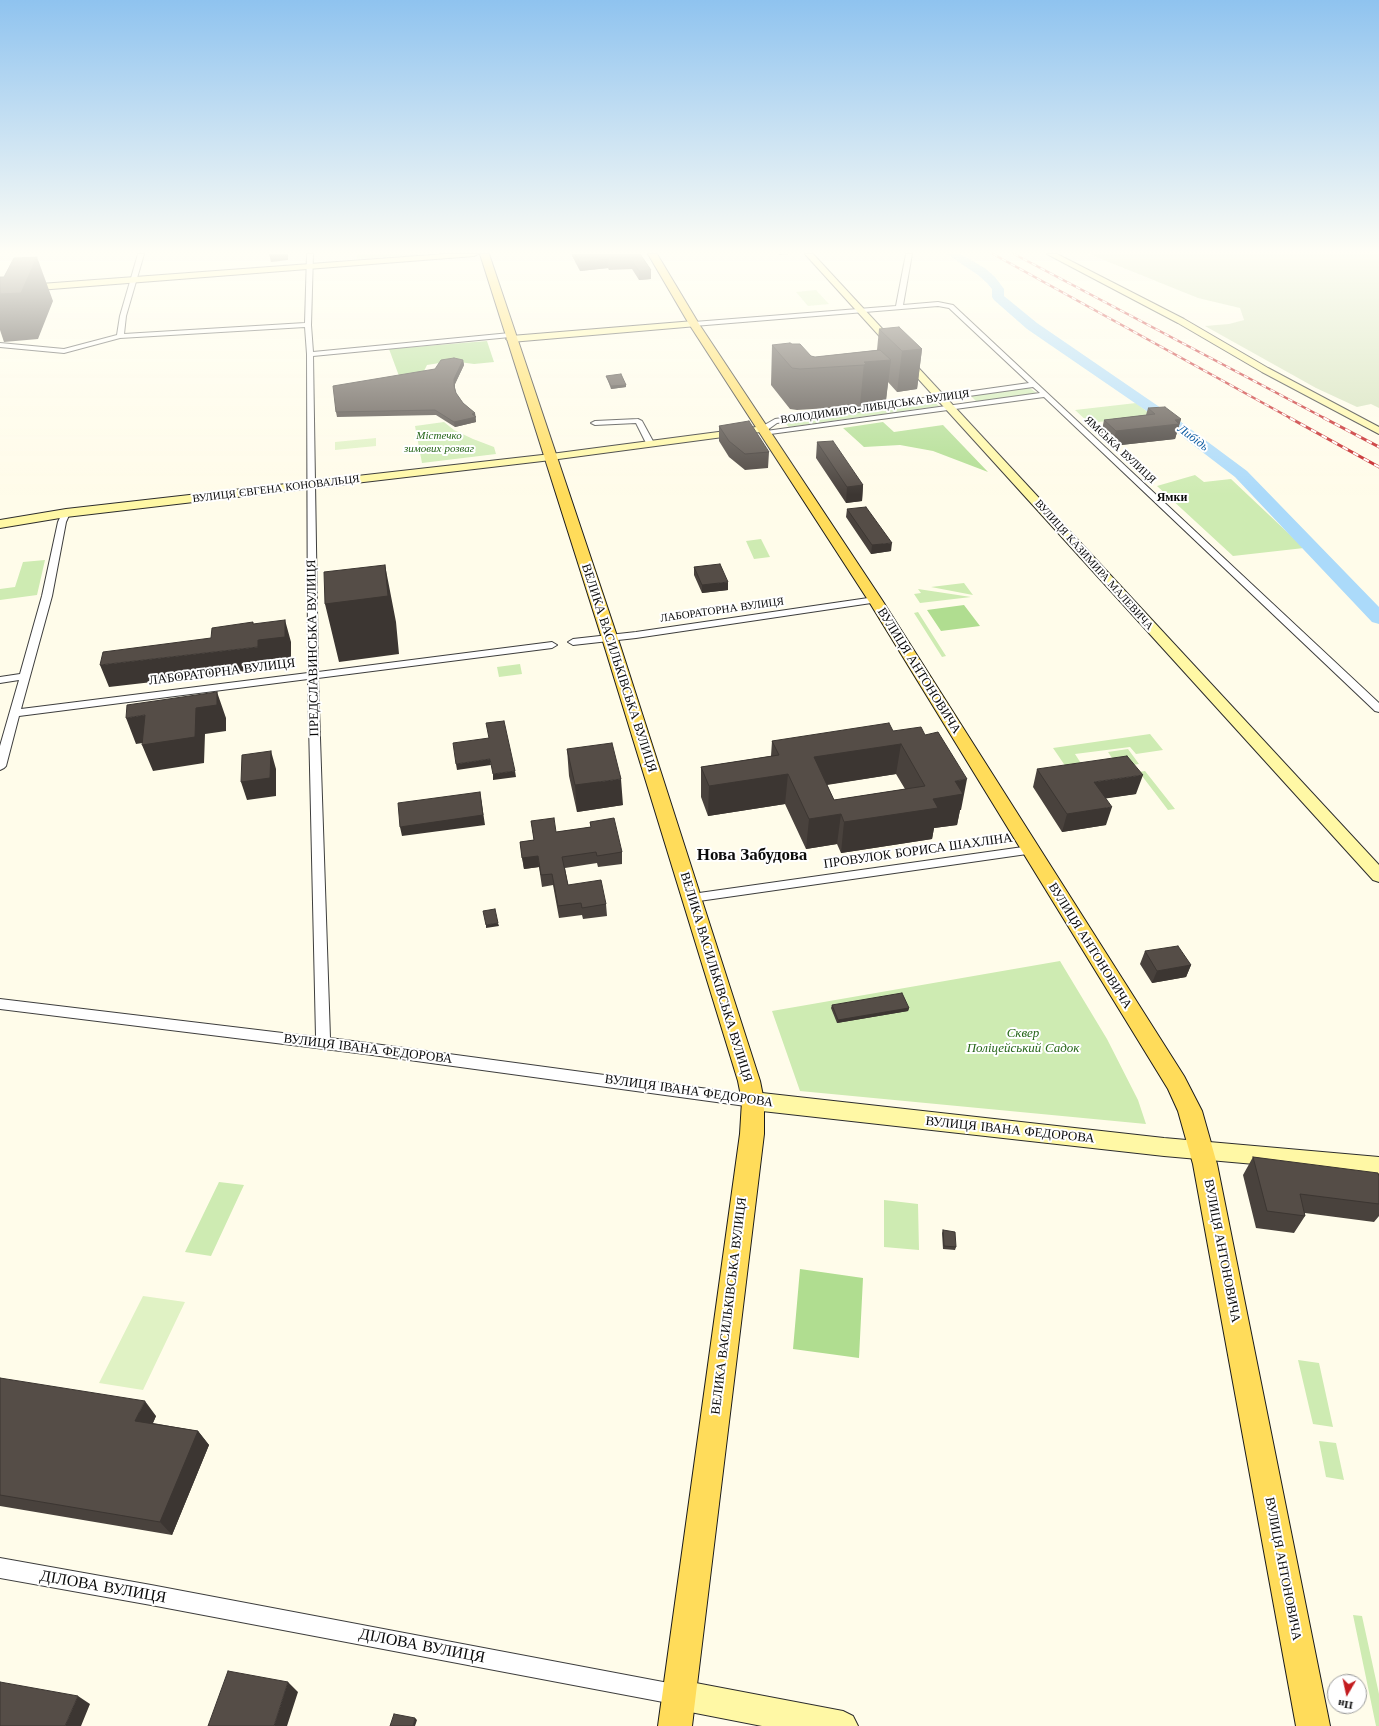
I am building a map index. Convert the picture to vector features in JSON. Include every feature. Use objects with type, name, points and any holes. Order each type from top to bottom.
[{"type":"main road","points":[[511,337],[546,335]]},
{"type":"main road","name":"ВУЛИЦЯ АНТОНОВИЧА","points":[[701,335],[875,600],[1176,1083],[1190,1111],[1201,1150],[1313,1726]]},
{"type":"main road","name":"ВУЛИЦЯ КАЗИМИРА МАЛЕВИЧА","points":[[884,335],[1379,876]]},
{"type":"main road","points":[[1205,335],[1264,370],[1379,430]]},
{"type":"main road","name":"ВЕЛИКА ВАСИЛЬКІВСЬКА ВУЛИЦЯ","points":[[511,337],[610,638],[749,1081],[753,1100],[752,1134],[675,1726]]},
{"type":"main road","name":"ВОЛОДИМИРО-ЛИБІДСЬКА ВУЛИЦЯ","points":[[551,457],[650,443],[765,431]]},
{"type":"main road","name":"ВУЛИЦЯ ЄВГЕНА КОНОВАЛЬЦЯ","points":[[0,524],[66,513],[551,457]]},
{"type":"main road","name":"ВУЛИЦЯ ІВАНА ФЕДОРОВА","points":[[753,1100],[1201,1150],[1379,1166]]},
{"type":"main road","name":"ДІЛОВА ВУЛИЦЯ","points":[[680,1695],[843,1726]]},
{"type":"street","points":[[0,345],[64,351],[120,336],[145,335]]},
{"type":"street","name":"ПРЕДСЛАВИНСЬКА ВУЛИЦЯ","points":[[309,335],[313,675],[323,1043]]},
{"type":"street","name":"ЯМСЬКА ВУЛИЦЯ","points":[[981,335],[1043,395],[1379,709]]},
{"type":"street","points":[[310,354],[511,337]]},
{"type":"street","name":"ВОЛОДИМИРО-ЛИБІДСЬКА ВУЛИЦЯ","points":[[765,431],[775,421],[1033,385]]},
{"type":"street","name":"ВОЛОДИМИРО-ЛИБІДСЬКА ВУЛИЦЯ","points":[[765,431],[1043,395]]},
{"type":"street","points":[[595,423],[638,421],[650,443]]},
{"type":"street","points":[[0,766],[26,676],[50,583],[62,522],[66,513]]},
{"type":"street","name":"ЛАБОРАТОРНА ВУЛИЦЯ","points":[[573,642],[875,600]]},
{"type":"street","name":"ЛАБОРАТОРНА ВУЛИЦЯ","points":[[15,713],[552,645]]},
{"type":"street","points":[[0,680],[26,676]]},
{"type":"street","name":"ПРОВУЛОК БОРИСА ШАХЛІНА","points":[[692,898],[1030,850]]},
{"type":"street","name":"ВУЛИЦЯ ІВАНА ФЕДОРОВА","points":[[0,1004],[323,1043],[753,1100]]},
{"type":"street","name":"ДІЛОВА ВУЛИЦЯ","points":[[0,1568],[680,1695]]},
{"type":"green space","points":[[1220,335],[1379,335],[1379,408],[1371,404],[1357,407],[1316,388]]},
{"type":"green space","points":[[487,341],[494,362],[474,364],[452,361],[427,365],[423,373],[399,376],[389,349]]},
{"type":"green space","points":[[1030,388],[1038,394],[977,402],[970,395]]},
{"type":"green space","points":[[933,401],[939,406],[789,427],[783,421]]},
{"type":"green space","points":[[1136,403],[1153,416],[1089,423],[1075,410]]},
{"type":"green space","name":"Містечко зимових розваг","points":[[444,422],[454,430],[494,447],[496,454],[422,463],[415,426]]},
{"type":"green space","points":[[883,422],[894,432],[943,425],[988,472],[933,451],[900,445],[864,447],[843,428]]},
{"type":"green space","points":[[376,438],[376,446],[335,450],[335,442]]},
{"type":"green space","points":[[1195,475],[1204,482],[1231,479],[1304,548],[1233,556],[1157,486]]},
{"type":"green space","points":[[761,539],[770,557],[754,559],[746,541]]},
{"type":"green space","points":[[45,560],[37,595],[0,600],[0,589],[15,587],[23,562]]},
{"type":"green space","points":[[964,583],[973,595],[931,587]]},
{"type":"green space","points":[[918,589],[971,597],[920,603],[914,594],[921,593]]},
{"type":"green space","points":[[964,605],[980,626],[941,631],[927,610]]},
{"type":"green space","points":[[918,612],[946,656],[942,657],[914,613]]},
{"type":"green space","points":[[520,664],[522,674],[499,677],[497,667]]},
{"type":"green space","points":[[1150,734],[1163,750],[1136,754],[1130,747],[1075,754],[1082,765],[1066,767],[1053,748]]},
{"type":"green space","points":[[1128,749],[1139,764],[1118,767],[1108,752]]},
{"type":"green space","points":[[1145,771],[1175,809],[1168,810],[1139,772]]},
{"type":"green space","name":"Сквер Поліцейський Садок","points":[[1060,961],[1107,1039],[1138,1100],[1146,1124],[800,1091],[772,1011]]},
{"type":"green space","points":[[219,1182],[244,1185],[211,1256],[185,1252]]},
{"type":"green space","points":[[884,1200],[918,1204],[919,1250],[884,1247]]},
{"type":"green space","points":[[800,1269],[863,1278],[859,1358],[793,1349]]},
{"type":"green space","points":[[143,1296],[185,1302],[143,1390],[99,1383]]},
{"type":"green space","points":[[1298,1360],[1319,1363],[1333,1427],[1313,1424]]},
{"type":"green space","points":[[1319,1441],[1336,1443],[1344,1480],[1326,1477]]},
{"type":"green space","points":[[1353,1615],[1362,1616],[1379,1694],[1379,1726],[1376,1726],[1367,1683],[1367,1674],[1365,1674]]},
{"type":"building","points":[[885,335],[907,335],[922,349],[902,351]]},
{"type":"building","points":[[790,343],[800,344],[811,356],[815,357],[880,350],[891,360],[864,362],[866,364],[864,365],[800,369],[792,368],[772,345]]},
{"type":"building","points":[[454,358],[463,360],[454,379],[456,393],[463,403],[475,413],[472,414],[476,417],[454,422],[435,410],[336,412],[333,386],[435,369],[441,360]]},
{"type":"building","points":[[621,374],[626,385],[611,386],[606,376]]},
{"type":"building","points":[[1165,407],[1181,419],[1175,420],[1179,424],[1116,431],[1104,420],[1155,414],[1148,408]]},
{"type":"building","points":[[749,421],[769,452],[745,454],[729,441],[719,426]]},
{"type":"building","points":[[833,441],[863,485],[847,487],[817,442]]},
{"type":"building","points":[[866,507],[892,543],[872,545],[847,509]]},
{"type":"building","points":[[720,564],[728,582],[702,585],[694,567]]},
{"type":"building","points":[[385,565],[388,596],[325,604],[324,572]]},
{"type":"building","points":[[285,620],[285,637],[258,640],[258,647],[100,665],[103,652],[211,638],[212,628],[253,622],[253,624]]},
{"type":"building","points":[[217,692],[217,705],[196,708],[195,737],[142,745],[145,715],[126,718],[127,705]]},
{"type":"building","points":[[504,721],[515,771],[493,774],[490,759],[456,764],[453,743],[489,738],[486,723]]},
{"type":"building","points":[[889,723],[893,731],[921,727],[925,735],[938,732],[967,779],[955,781],[963,794],[933,799],[938,808],[844,822],[841,814],[809,819],[788,774],[709,786],[701,767],[779,755],[772,741]],"holes":[[[901,744],[925,786],[834,800],[814,757]]]},
{"type":"building","points":[[612,743],[621,779],[575,785],[567,749]]},
{"type":"building","points":[[271,751],[270,778],[241,782],[242,755]]},
{"type":"building","points":[[1127,756],[1143,775],[1094,782],[1112,807],[1067,814],[1037,769]]},
{"type":"building","points":[[480,792],[483,815],[400,827],[398,803]]},
{"type":"building","points":[[554,818],[556,832],[591,827],[590,822],[614,818],[622,852],[597,856],[596,852],[562,857],[568,885],[601,880],[606,904],[582,908],[581,903],[558,906],[552,874],[541,875],[538,856],[522,858],[520,842],[534,840],[531,821]]},
{"type":"building","points":[[495,909],[498,923],[486,925],[483,911]]},
{"type":"building","points":[[1178,946],[1191,965],[1157,971],[1145,951]]},
{"type":"building","points":[[902,993],[909,1008],[838,1020],[832,1005]]},
{"type":"building","points":[[1253,1157],[1378,1173],[1379,1204],[1300,1194],[1305,1216],[1267,1211]]},
{"type":"building","points":[[943,1230],[955,1232],[956,1247],[944,1246]]},
{"type":"building","points":[[0,1378],[145,1401],[135,1421],[198,1431],[160,1522],[0,1495]]},
{"type":"building","points":[[228,1671],[288,1682],[274,1726],[208,1726]]},
{"type":"building","points":[[0,1682],[78,1696],[65,1726],[0,1726]]},
{"type":"building","points":[[394,1714],[415,1718],[413,1726],[390,1726]]},
{"type":"waterway","name":"Либідь","points":[[1044,335],[1172,422],[1241,474],[1379,618]]},
{"type":"railway","points":[[1139,335],[1292,419]]},
{"type":"railway","points":[[1166,335],[1326,419]]},
{"type":"railway","points":[[1290,418],[1379,467]]},
{"type":"railway","points":[[1324,418],[1379,447]]},
{"type":"district","name":"Ямки","points":[[1172,498]]},
{"type":"district","name":"Нова Забудова","points":[[752,855]]}]
